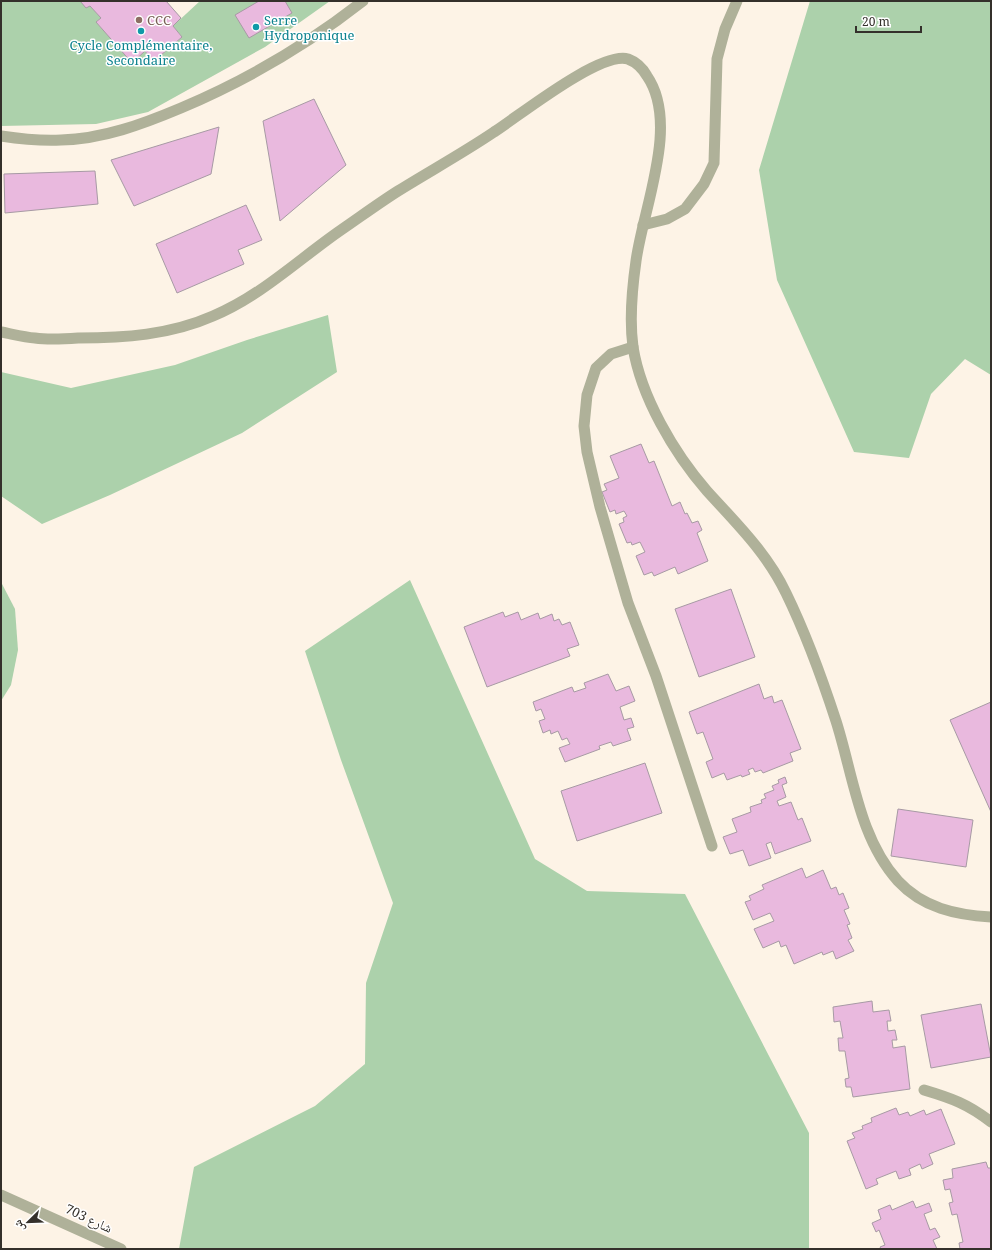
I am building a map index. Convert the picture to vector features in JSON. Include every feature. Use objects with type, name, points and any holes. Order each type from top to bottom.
[{"type":"street","points":[[1,136],[35,141],[63,140],[116,132],[155,119],[243,80],[282,58],[333,24],[363,1]]},
{"type":"street","points":[[643,225],[667,219],[685,209],[704,184],[714,163],[717,60],[725,29],[737,1]]},
{"type":"street","points":[[1,332],[39,339],[126,338],[184,327],[213,317],[244,301],[394,193],[492,134],[596,65],[617,59],[629,59],[644,70],[652,83],[658,101],[661,133],[657,168],[636,259],[631,312],[633,347],[644,386],[675,448],[703,486],[758,547],[784,589],[804,634],[836,722],[862,814],[879,856],[899,883],[926,904],[964,916],[991,917]]},
{"type":"street","points":[[633,347],[611,354],[596,368],[587,395],[584,426],[587,452],[600,507],[628,603],[663,698],[712,846]]},
{"type":"street","points":[[924,1090],[949,1097],[973,1108],[991,1122]]},
{"type":"street","name":"شارع 703","points":[[1,1195],[121,1249]]},
{"type":"green space","points":[[1,1],[86,1],[101,18],[96,22],[132,62],[145,51],[153,62],[182,37],[173,26],[200,1],[330,1],[265,47],[148,112],[96,124],[1,126]]},
{"type":"green space","points":[[810,1],[991,1],[991,375],[965,359],[931,394],[909,458],[854,452],[777,280],[759,170]]},
{"type":"green space","points":[[328,315],[337,372],[242,433],[110,495],[42,524],[1,496],[1,372],[71,388],[175,365],[247,340]]},
{"type":"green space","points":[[410,580],[535,859],[587,891],[685,894],[809,1133],[809,1249],[179,1249],[194,1167],[315,1106],[365,1064],[366,983],[393,903],[341,760],[305,651]]},
{"type":"green space","points":[[1,582],[15,609],[18,650],[11,685],[1,701]]},
{"type":"building","name":"Cycle Complémentaire, Secondaire","points":[[80,1],[166,1],[181,18],[173,26],[182,37],[153,62],[145,51],[132,63],[96,22],[101,18],[90,6],[86,8]]},
{"type":"building","name":"Serre Hydroponique","points":[[259,1],[285,1],[292,13],[249,38],[235,15]]},
{"type":"building","points":[[314,99],[346,165],[280,221],[263,121]]},
{"type":"building","points":[[219,127],[211,174],[134,206],[111,160]]},
{"type":"building","points":[[95,171],[98,204],[5,213],[4,174]]},
{"type":"building","points":[[246,205],[262,240],[238,250],[244,264],[177,293],[156,244]]},
{"type":"building","points":[[641,444],[649,463],[654,461],[672,506],[680,502],[685,514],[687,513],[692,523],[698,521],[702,530],[697,533],[708,561],[678,574],[675,567],[654,576],[652,572],[644,575],[636,556],[645,552],[640,542],[632,545],[631,542],[627,543],[619,524],[624,522],[623,518],[627,516],[624,511],[616,514],[615,510],[610,512],[602,492],[607,490],[604,484],[619,478],[610,456]]},
{"type":"building","points":[[731,589],[755,657],[699,677],[675,609]]},
{"type":"building","points":[[503,612],[505,617],[518,612],[521,620],[538,613],[540,619],[552,614],[554,621],[559,619],[562,625],[570,622],[579,645],[567,649],[570,656],[487,687],[464,627]]},
{"type":"building","points":[[608,674],[616,691],[629,686],[635,701],[620,707],[624,720],[631,718],[634,727],[627,729],[631,740],[613,746],[611,742],[599,746],[600,749],[565,762],[559,748],[570,744],[567,738],[562,740],[558,731],[551,734],[550,730],[543,733],[539,721],[545,719],[541,709],[536,711],[533,702],[572,687],[574,692],[586,688],[584,683]]},
{"type":"building","points":[[759,684],[764,699],[772,696],[774,703],[782,700],[801,749],[790,753],[793,761],[763,773],[761,770],[755,772],[753,768],[748,770],[750,774],[742,777],[741,775],[727,780],[724,773],[712,778],[706,762],[713,759],[703,732],[697,734],[689,712]]},
{"type":"building","points":[[991,702],[991,812],[950,720]]},
{"type":"building","points":[[645,763],[662,813],[577,841],[561,791]]},
{"type":"building","points":[[785,777],[787,783],[782,785],[786,797],[777,801],[779,806],[791,802],[798,820],[802,818],[811,841],[775,854],[771,842],[766,844],[771,858],[749,866],[743,850],[730,854],[723,837],[737,832],[732,819],[751,812],[750,807],[762,803],[761,800],[766,798],[764,794],[774,790],[772,786],[779,783],[778,780]]},
{"type":"building","points":[[898,809],[973,820],[966,867],[891,856]]},
{"type":"building","points":[[802,868],[806,878],[823,870],[831,889],[836,887],[839,895],[843,893],[849,908],[844,910],[850,924],[847,925],[852,938],[848,940],[854,951],[836,959],[833,951],[823,955],[822,952],[794,964],[786,945],[781,947],[779,941],[763,948],[754,929],[774,921],[770,913],[753,920],[745,902],[751,900],[749,896],[764,889],[762,885]]},
{"type":"building","points":[[872,1001],[873,1012],[889,1010],[891,1021],[887,1021],[888,1031],[895,1030],[897,1040],[892,1040],[893,1048],[905,1046],[910,1089],[853,1097],[851,1087],[846,1087],[845,1079],[849,1078],[845,1051],[839,1051],[838,1038],[843,1038],[840,1021],[834,1022],[833,1007]]},
{"type":"building","points":[[981,1004],[991,1057],[931,1068],[921,1015]]},
{"type":"building","points":[[896,1108],[899,1115],[908,1112],[910,1116],[924,1110],[926,1115],[941,1109],[955,1144],[929,1154],[933,1164],[922,1169],[920,1164],[909,1169],[911,1175],[899,1179],[896,1171],[876,1179],[878,1184],[866,1189],[847,1141],[855,1138],[852,1133],[863,1129],[862,1126],[872,1122],[871,1118]]},
{"type":"building","points":[[986,1162],[988,1168],[991,1168],[991,1249],[960,1249],[959,1243],[963,1242],[957,1214],[952,1215],[949,1203],[953,1202],[950,1189],[945,1190],[943,1180],[953,1178],[952,1169]]},
{"type":"building","points":[[913,1201],[916,1208],[929,1203],[932,1211],[924,1214],[930,1230],[935,1228],[940,1237],[933,1240],[937,1249],[881,1249],[880,1247],[885,1245],[879,1230],[876,1232],[872,1223],[881,1219],[878,1210],[890,1205],[892,1210]]},
{"type":"place","name":"CCC","points":[[139,20]]},
{"type":"place","name":"Serre Hydroponique","points":[[256,27]]},
{"type":"place","name":"Cycle Complémentaire, Secondaire","points":[[141,31]]}]
